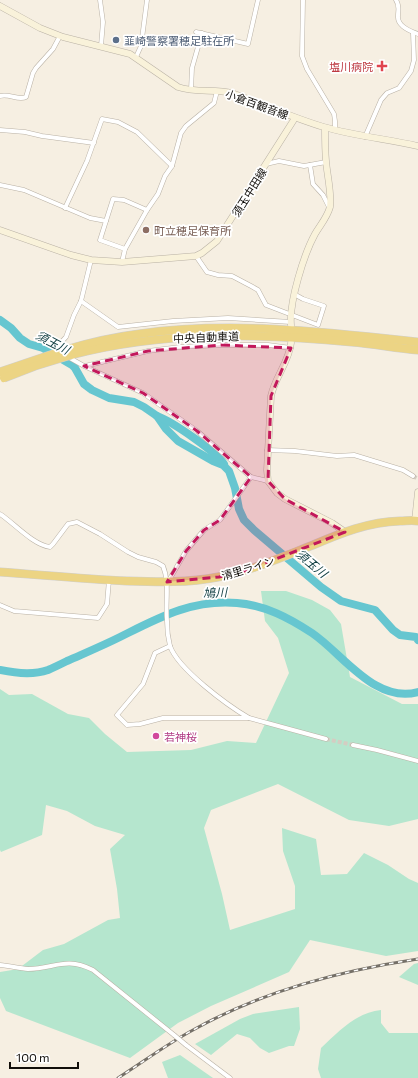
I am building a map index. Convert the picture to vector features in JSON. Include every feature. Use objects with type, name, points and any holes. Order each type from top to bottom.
[{"type":"highway","name":"中央自動車道","points":[[1,377],[35,366],[68,352],[174,337],[216,335],[300,338],[353,342],[418,342]]},
{"type":"highway","name":"中央自動車道","points":[[383,342],[418,350]]},
{"type":"highway","name":"清里ライン","points":[[0,572],[109,580],[167,582],[193,581],[219,577],[282,558],[366,524],[385,521],[416,521]]},
{"type":"main road","name":"小倉百観音線","points":[[0,6],[40,28],[60,36],[123,51],[136,56],[178,87],[191,90],[217,91],[237,95],[295,118]]},
{"type":"main road","points":[[295,118],[325,128],[365,137],[418,146]]},
{"type":"main road","name":"須玉中田線","points":[[0,230],[91,260],[122,262],[196,256],[217,241],[295,118]]},
{"type":"main road","points":[[291,323],[290,315],[294,294],[306,254],[315,234],[327,216],[330,207],[325,128]]},
{"type":"main road","points":[[291,345],[272,387],[267,450],[268,481],[277,493],[285,499],[332,522],[345,532]]},
{"type":"main road","points":[[416,521],[418,492]]},
{"type":"street","points":[[100,0],[103,22],[101,46]]},
{"type":"street","points":[[136,56],[141,46],[147,0]]},
{"type":"street","points":[[196,32],[248,44],[258,0]]},
{"type":"street","points":[[303,0],[302,56],[307,69],[334,114],[335,130]]},
{"type":"street","points":[[365,137],[381,100],[387,93],[399,88],[411,71],[414,60],[416,33],[398,22],[397,17],[399,6],[396,0]]},
{"type":"street","points":[[191,90],[192,68],[202,33]]},
{"type":"street","points":[[0,96],[5,95],[22,99],[26,98],[32,73],[53,49],[60,36]]},
{"type":"street","points":[[122,262],[125,249],[147,210],[158,194],[165,176],[172,166],[181,133],[186,126],[214,103],[217,91]]},
{"type":"street","points":[[65,208],[88,161],[102,119],[118,122],[137,132],[172,166]]},
{"type":"street","points":[[0,130],[25,132],[42,136],[94,143]]},
{"type":"street","points":[[266,164],[279,161],[304,166],[326,162]]},
{"type":"street","points":[[310,165],[313,184],[323,195],[330,207]]},
{"type":"street","points":[[0,185],[24,190],[90,218],[106,221]]},
{"type":"street","points":[[125,249],[100,240],[113,199],[124,200],[147,210]]},
{"type":"street","points":[[196,256],[207,272],[218,275],[232,276],[258,290],[266,306],[318,325],[324,306],[303,299],[294,294]]},
{"type":"street","points":[[91,260],[81,301],[74,315],[66,338],[56,349],[84,366],[143,393],[197,431],[251,477],[268,481]]},
{"type":"street","points":[[81,301],[118,327],[173,320],[228,318],[291,323]]},
{"type":"street","points":[[84,366],[148,350],[222,344],[291,345]]},
{"type":"street","points":[[267,450],[295,451],[338,456],[354,455],[403,470],[413,476]]},
{"type":"street","points":[[167,582],[186,551],[204,530],[220,520],[251,477]]},
{"type":"street","points":[[0,514],[37,542],[45,546],[50,547],[68,524],[77,522],[100,534],[128,552],[163,566],[167,582],[166,604],[170,646],[179,660],[212,693],[249,718]]},
{"type":"street","points":[[0,605],[14,611],[98,618],[107,604],[109,580]]},
{"type":"street","points":[[170,646],[155,652],[143,684],[117,715],[126,725],[140,724],[163,718],[249,718],[326,739]]},
{"type":"street","points":[[353,745],[418,761]]},
{"type":"street","points":[[0,965],[29,969],[69,963],[83,965],[93,970],[186,1045],[230,1078]]},
{"type":"highlighted area","points":[[222,345],[291,348],[271,396],[268,481],[285,499],[345,532],[245,571],[219,577],[167,582],[186,551],[204,530],[220,520],[251,477],[197,431],[143,393],[84,366],[148,351],[180,347]]},
{"type":"green space","points":[[261,591],[286,591],[312,600],[330,610],[341,624],[350,677],[402,704],[418,704],[418,819],[389,826],[349,820],[278,784],[211,810],[204,828],[230,930],[295,909],[295,886],[283,851],[282,828],[316,839],[321,875],[347,874],[364,853],[418,883],[418,951],[386,956],[310,940],[289,972],[211,1006],[178,1023],[130,1058],[6,1011],[0,998],[0,972],[18,969],[43,950],[64,944],[108,920],[120,918],[110,849],[125,835],[95,826],[67,811],[46,805],[42,835],[1,852],[0,689],[9,695],[32,694],[68,714],[89,718],[105,734],[127,752],[191,750],[227,741],[256,743],[289,673],[278,638],[265,621]]},
{"type":"green space","points":[[418,963],[418,985],[399,977],[414,964]]},
{"type":"green space","points":[[299,1007],[300,1029],[294,1046],[289,1046],[269,1053],[260,1048],[250,1038],[237,1034],[211,1055],[195,1044],[240,1019],[253,1014]]},
{"type":"green space","points":[[381,1010],[381,1023],[389,1033],[418,1033],[418,1078],[321,1078],[318,1069],[321,1048],[348,1024],[364,1015]]},
{"type":"green space","points":[[180,1055],[213,1078],[168,1078],[162,1062]]},
{"type":"waterway","name":"須玉川","points":[[0,320],[29,344],[43,348],[72,365],[84,384],[92,390],[109,398],[134,402],[144,407],[157,416],[166,429],[178,441],[223,465],[229,471],[235,488],[239,509],[244,520],[254,530],[321,587],[341,601],[375,610],[393,630],[400,635],[416,637],[418,640]]},
{"type":"waterway","name":"須玉川","points":[[157,416],[193,437],[219,458],[224,464]]},
{"type":"waterway","name":"鳩川","points":[[0,670],[24,673],[42,672],[176,611],[205,604],[237,603],[257,606],[286,617],[324,642],[360,675],[388,691],[402,694],[418,692]]},
{"type":"tunnel","points":[[413,476],[418,479]]},
{"type":"tunnel","points":[[326,739],[353,745]]},
{"type":"railway","points":[[118,1078],[183,1035],[247,1004],[302,984],[331,976],[418,959]]},
{"type":"place","name":"韮崎警察署穂足駐在所","points":[[116,40]]},
{"type":"place","name":"塩川病院","points":[[382,66]]},
{"type":"place","name":"町立穂足保育所","points":[[146,230]]},
{"type":"place","name":"若神桜","points":[[156,736]]}]
